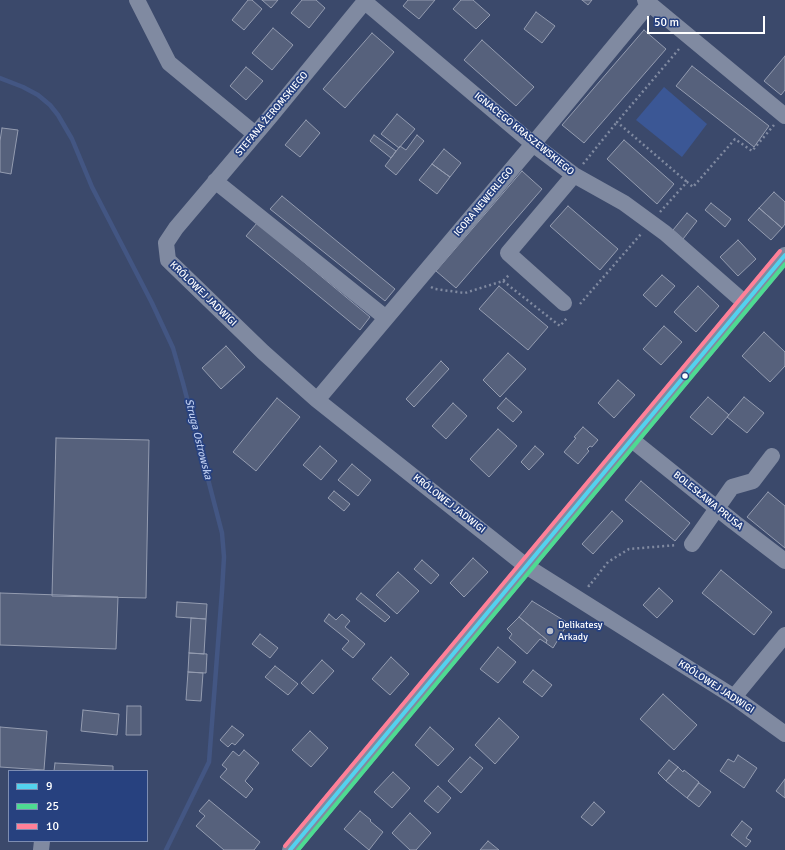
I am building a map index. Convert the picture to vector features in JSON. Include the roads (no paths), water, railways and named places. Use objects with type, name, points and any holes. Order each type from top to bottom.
[{"type":"street","points":[[137,0],[169,63],[256,134]]},
{"type":"street","name":"STEFANA ŻEROMSKIEGO","points":[[176,228],[366,1]]},
{"type":"street","name":"IGNACEGO KRASZEWSKIEGO","points":[[366,1],[533,144],[574,175],[624,203],[665,233],[745,303]]},
{"type":"street","points":[[647,2],[785,116]]},
{"type":"street","name":"IGORA NEWERLEGO","points":[[317,400],[533,144],[647,2]]},
{"type":"street","points":[[564,303],[508,253],[574,175]]},
{"type":"street","points":[[215,181],[386,318]]},
{"type":"street","name":"KRÓLOWEJ JADWIGI","points":[[176,228],[166,244],[168,260],[263,352],[317,400],[526,566],[734,697],[785,734]]},
{"type":"street","points":[[290,850],[785,255]]},
{"type":"street","name":"BOLESŁAWA PRUSA","points":[[632,440],[785,562]]},
{"type":"street","points":[[692,544],[732,487],[753,481],[772,456]]},
{"type":"street","points":[[734,697],[785,634]]},
{"type":"waterway","name":"Struga Ostrowska","points":[[0,78],[38,95],[50,105],[58,115],[72,139],[92,187],[152,303],[173,348],[222,533],[224,557],[209,762],[166,850]]},
{"type":"place","name":"Delikatesy Arkady","points":[[550,631]]}]
